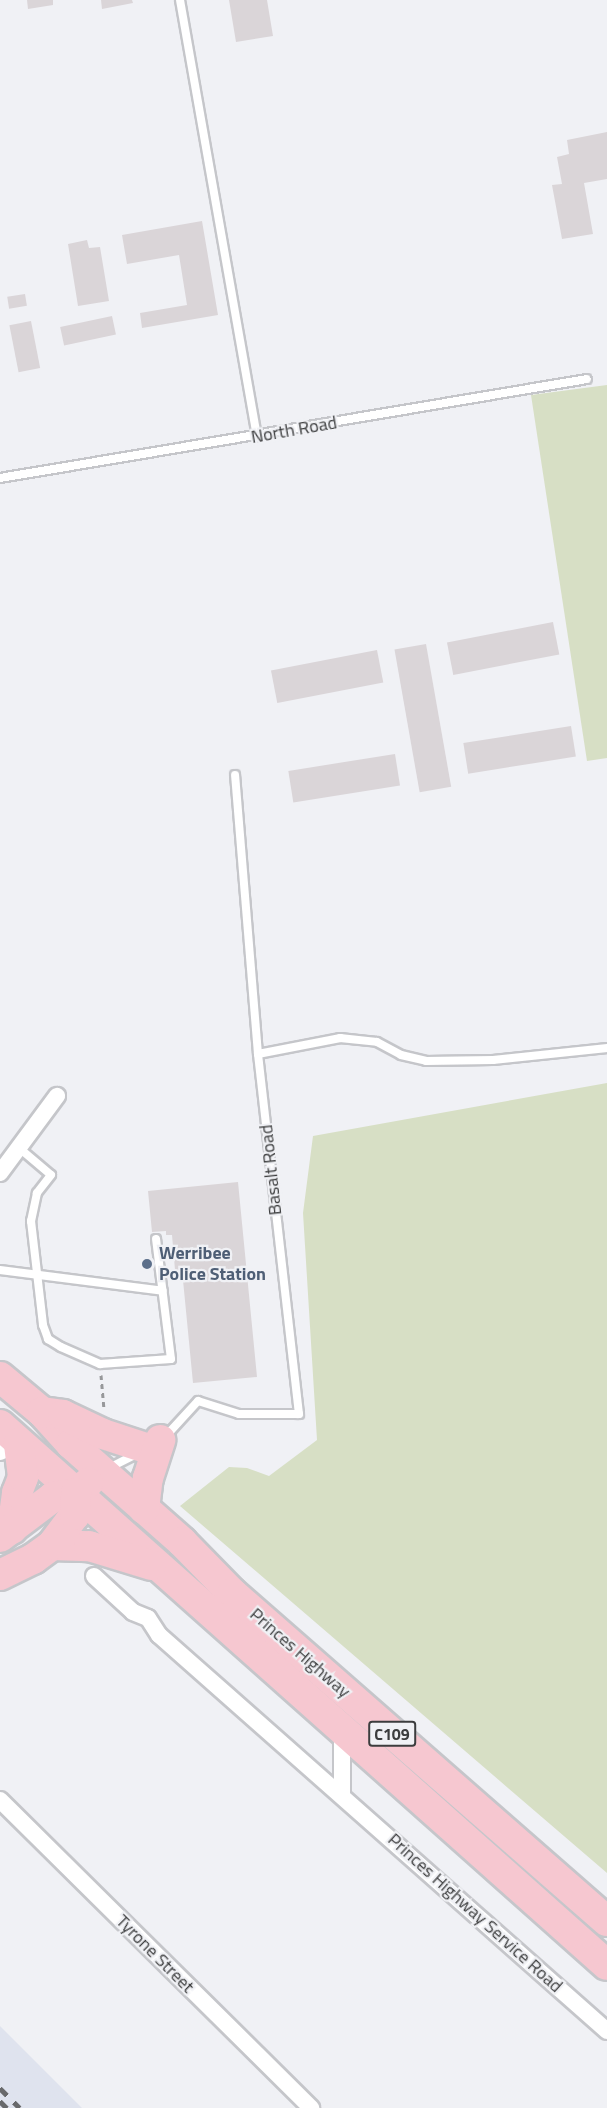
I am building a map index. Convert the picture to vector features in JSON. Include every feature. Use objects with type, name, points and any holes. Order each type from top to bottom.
[{"type":"highway","name":"Princes Highway","points":[[0,1377],[42,1412],[71,1444],[144,1509],[232,1593],[607,1921]]},
{"type":"highway","points":[[42,1412],[63,1415],[103,1434],[153,1444],[144,1509]]},
{"type":"highway","points":[[6,1440],[23,1477],[6,1533]]},
{"type":"highway","name":"Princes Highway","points":[[6,1440],[76,1493],[607,1965]]},
{"type":"highway","points":[[6,1533],[53,1497],[76,1493],[102,1471]]},
{"type":"highway","points":[[0,1575],[33,1559],[52,1545],[75,1515],[76,1493]]},
{"type":"highway","points":[[52,1545],[89,1546],[160,1568]]},
{"type":"street","points":[[0,1173],[57,1096]]},
{"type":"street","name":"Princes Highway Service Road","points":[[93,1576],[133,1612],[148,1618],[159,1635],[607,2031]]},
{"type":"street","points":[[342,1731],[342,1795]]},
{"type":"street","name":"Tyrone Street","points":[[0,1800],[310,2108]]},
{"type":"lane","points":[[180,0],[257,436]]},
{"type":"lane","name":"North Road","points":[[0,478],[587,379]]},
{"type":"lane","name":"Basalt Road","points":[[102,1471],[171,1433],[198,1401],[239,1414],[298,1414],[258,1054],[243,843],[235,775]]},
{"type":"lane","points":[[258,1054],[340,1038],[377,1042],[401,1055],[426,1061],[494,1060],[607,1048]]},
{"type":"lane","points":[[18,1147],[51,1176],[37,1193],[33,1204],[32,1221],[43,1325],[48,1339],[100,1364],[171,1359],[156,1239]]},
{"type":"lane","points":[[0,1270],[162,1291]]},
{"type":"path","points":[[100,1364],[104,1414]]},
{"type":"shaded area","points":[[0,2026],[82,2108],[0,2108]]},
{"type":"green space","points":[[607,385],[607,758],[587,761],[531,395]]},
{"type":"green space","points":[[607,1083],[607,1873],[180,1506],[229,1467],[247,1468],[269,1476],[317,1440],[303,1213],[313,1136]]},
{"type":"building","points":[[27,0],[53,0],[53,5],[28,9]]},
{"type":"building","points":[[101,0],[132,0],[133,3],[102,9]]},
{"type":"building","points":[[229,0],[267,0],[273,36],[236,42]]},
{"type":"building","points":[[607,132],[607,179],[584,183],[593,234],[562,239],[552,185],[562,184],[557,157],[569,154],[567,140]]},
{"type":"building","points":[[202,221],[218,315],[142,328],[140,313],[187,305],[179,255],[127,264],[122,235]]},
{"type":"building","points":[[87,240],[89,248],[100,247],[109,301],[78,306],[68,244]]},
{"type":"building","points":[[25,294],[27,306],[9,309],[7,297]]},
{"type":"building","points":[[112,316],[116,335],[64,346],[60,327]]},
{"type":"building","points":[[31,321],[40,368],[19,372],[9,325]]},
{"type":"building","points":[[553,622],[559,654],[453,675],[447,643]]},
{"type":"building","points":[[426,644],[451,787],[420,792],[394,650]]},
{"type":"building","points":[[377,650],[383,682],[277,703],[271,671]]},
{"type":"building","points":[[571,726],[576,757],[468,774],[463,743]]},
{"type":"building","points":[[395,754],[400,786],[293,803],[288,771]]},
{"type":"building","points":[[238,1182],[257,1377],[193,1383],[182,1270],[175,1270],[172,1235],[166,1235],[166,1231],[152,1232],[148,1191]]},
{"type":"railway","points":[[0,2088],[20,2108]]},
{"type":"railway","points":[[0,2101],[7,2108]]},
{"type":"place","name":"Werribee Police Station","points":[[147,1264]]}]
